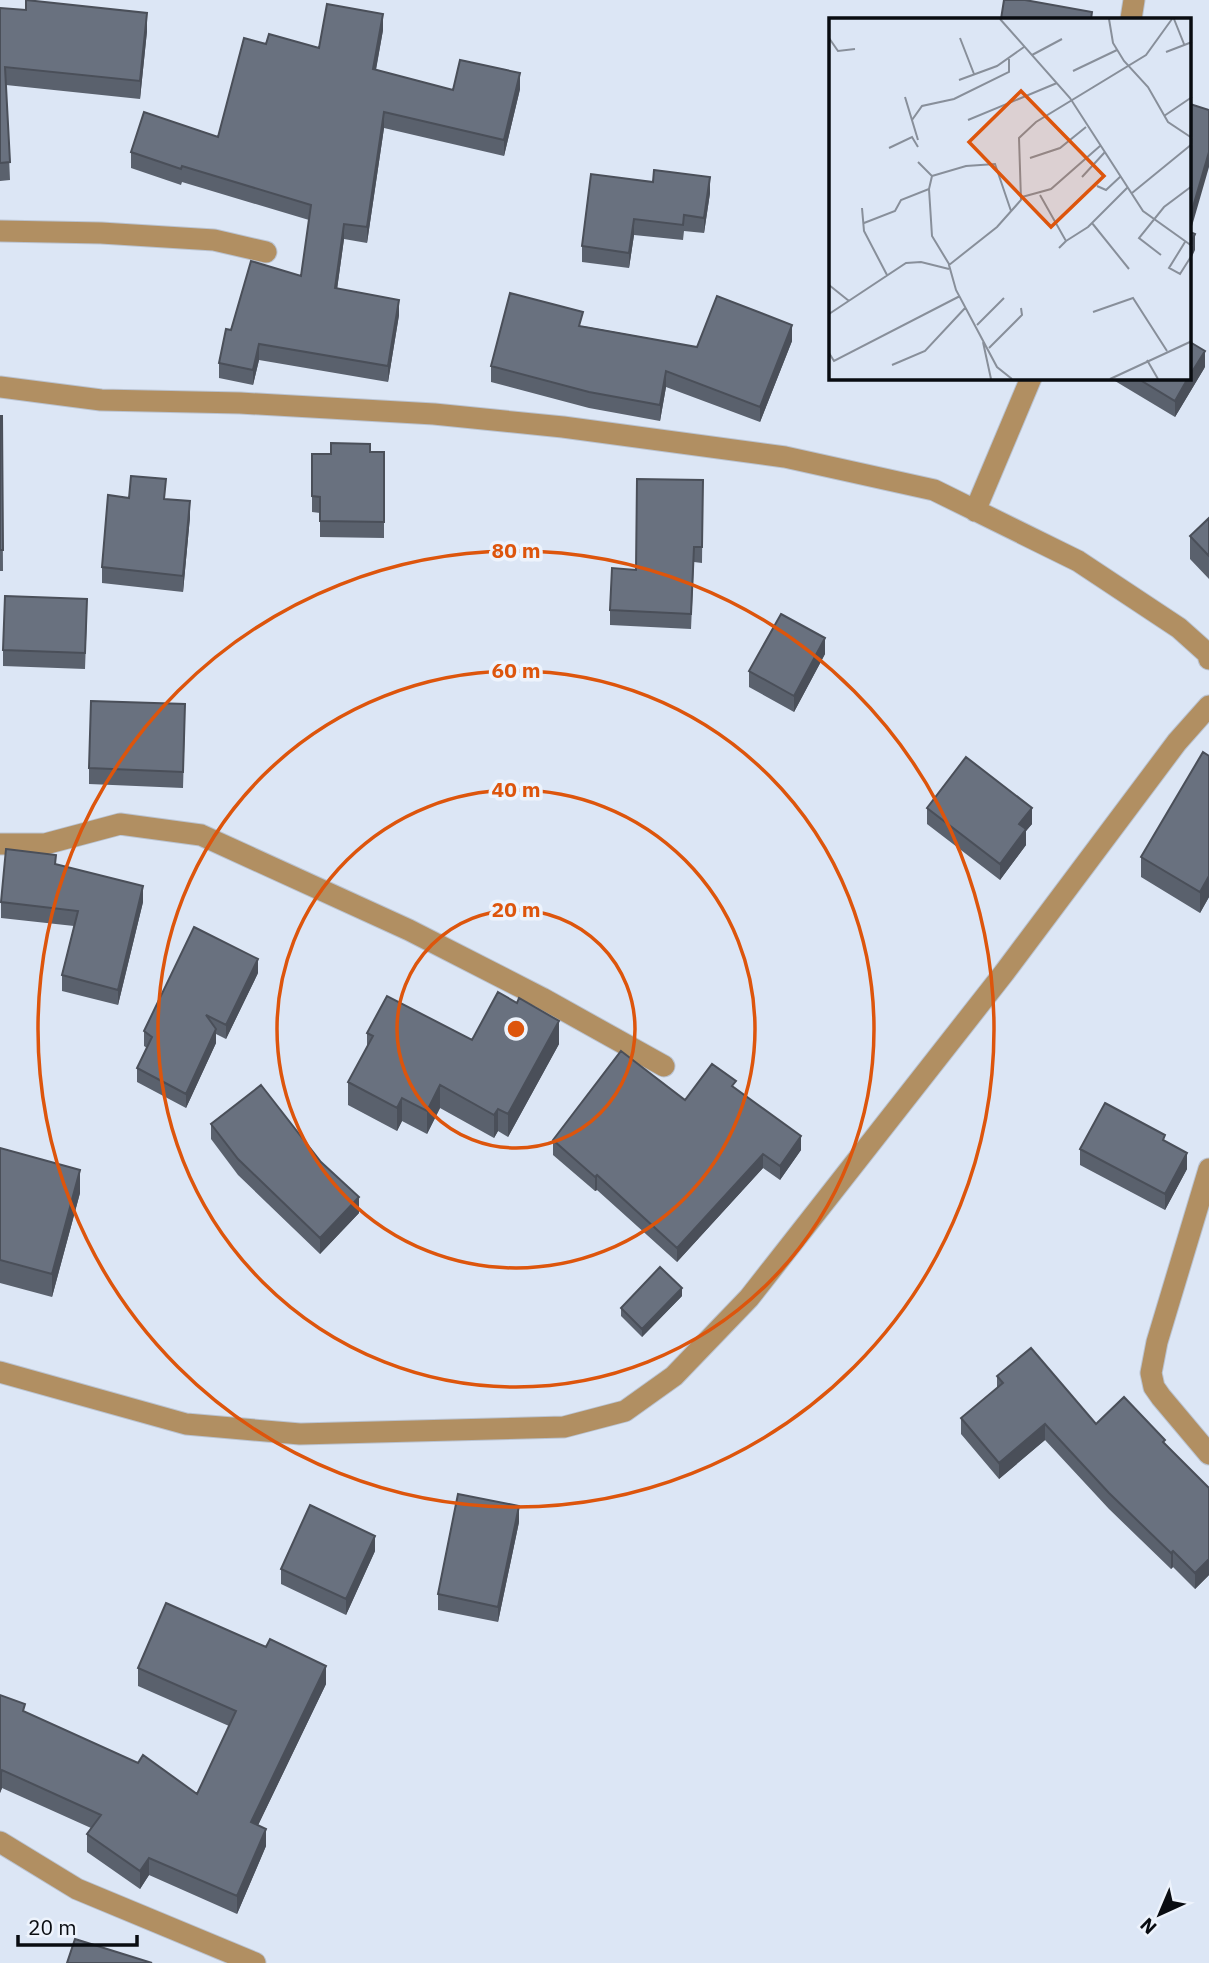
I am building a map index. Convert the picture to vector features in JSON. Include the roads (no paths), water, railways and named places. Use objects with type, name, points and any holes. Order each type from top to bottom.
[{"type":"street","points":[[1131,18],[1134,0]]},
{"type":"street","points":[[0,231],[102,233],[214,240],[266,252]]},
{"type":"street","points":[[975,511],[1030,380]]},
{"type":"street","points":[[0,387],[101,400],[240,403],[421,414],[577,429],[785,457],[934,490],[1077,561],[1179,628],[1208,654],[1209,659]]},
{"type":"street","points":[[0,1372],[186,1424],[300,1434],[564,1427],[625,1412],[674,1376],[749,1298],[1004,973],[1177,742],[1209,706]]},
{"type":"street","points":[[0,844],[45,844],[120,824],[201,835],[409,930],[542,998],[664,1066]]},
{"type":"street","points":[[1209,1169],[1157,1342],[1151,1373],[1154,1387],[1209,1454]]},
{"type":"street","points":[[0,1842],[77,1889],[254,1963]]}]
